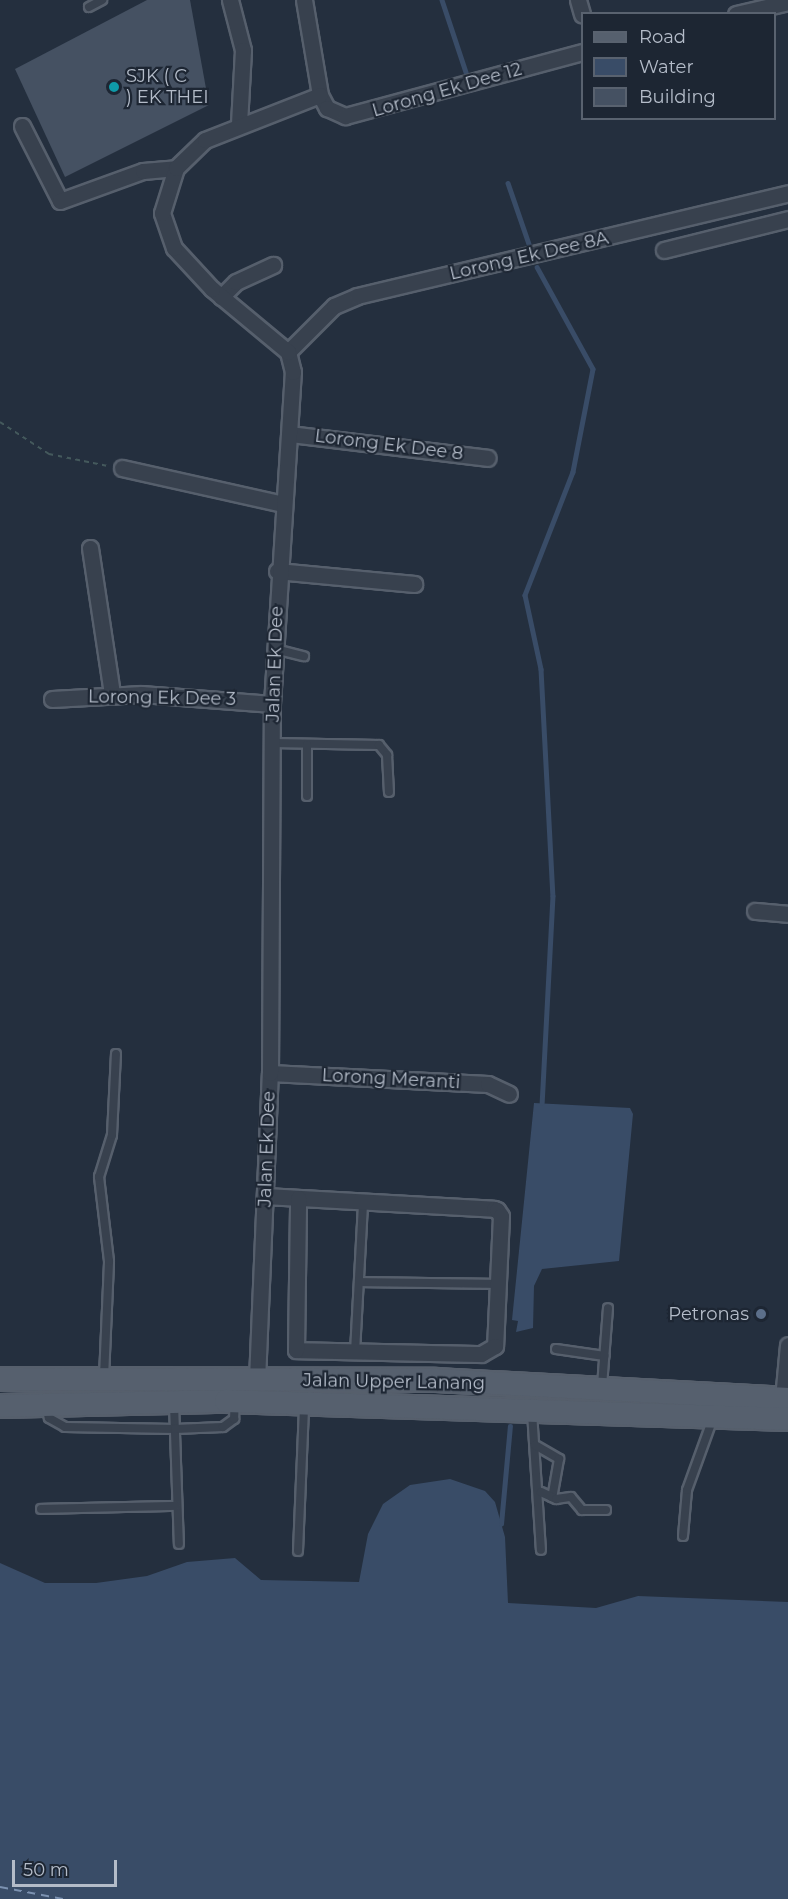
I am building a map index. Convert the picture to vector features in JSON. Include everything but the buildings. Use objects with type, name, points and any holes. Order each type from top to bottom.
[{"type":"main road","name":"Jalan Upper Lanang","points":[[0,1379],[436,1380],[602,1390],[786,1406]]},
{"type":"main road","name":"Jalan Upper Lanang","points":[[0,1406],[235,1402],[713,1417],[786,1406]]},
{"type":"street","points":[[230,0],[243,50],[239,123]]},
{"type":"street","points":[[288,352],[221,297],[174,248],[165,228],[164,200],[176,168],[205,140],[239,123],[320,95],[304,0]]},
{"type":"street","points":[[742,12],[788,2]]},
{"type":"street","name":"Lorong Ek Dee 12","points":[[320,95],[327,108],[345,116],[364,113],[581,52]]},
{"type":"street","points":[[22,126],[60,201],[143,171],[176,168]]},
{"type":"street","points":[[664,250],[787,220],[783,195]]},
{"type":"street","name":"Lorong Ek Dee 8A","points":[[288,352],[334,306],[357,296],[783,195]]},
{"type":"street","points":[[676,221],[682,245]]},
{"type":"street","points":[[221,297],[236,282],[273,265]]},
{"type":"street","name":"Jalan Ek Dee","points":[[257,1380],[270,1073],[272,704],[278,572],[293,372],[288,352]]},
{"type":"street","name":"Lorong Ek Dee 8","points":[[290,434],[488,458]]},
{"type":"street","points":[[122,468],[284,504]]},
{"type":"street","points":[[90,548],[112,694]]},
{"type":"street","points":[[278,572],[414,584]]},
{"type":"street","name":"Lorong Ek Dee 3","points":[[52,699],[112,694],[272,704]]},
{"type":"street","points":[[755,911],[788,914]]},
{"type":"street","name":"Lorong Meranti","points":[[270,1073],[488,1084],[509,1094]]},
{"type":"street","points":[[265,1196],[497,1210],[501,1216],[495,1346],[481,1354],[299,1352],[293,1347],[298,1198]]},
{"type":"street","points":[[786,1406],[788,1345]]},
{"type":"street","points":[[436,1354],[436,1380]]},
{"type":"lane","points":[[89,7],[102,0]]},
{"type":"lane","points":[[275,649],[304,656]]},
{"type":"lane","points":[[273,743],[385,748],[389,792]]},
{"type":"lane","points":[[306,745],[307,796]]},
{"type":"lane","points":[[104,1379],[109,1271],[99,1177],[112,1135],[116,1054]]},
{"type":"lane","points":[[355,1352],[363,1202]]},
{"type":"lane","points":[[359,1282],[499,1284]]},
{"type":"lane","points":[[602,1390],[608,1308]]},
{"type":"lane","points":[[556,1349],[604,1356]]},
{"type":"lane","points":[[174,1402],[178,1544]]},
{"type":"lane","points":[[46,1405],[49,1418],[65,1427],[175,1429],[223,1427],[234,1419],[235,1402]]},
{"type":"lane","points":[[298,1551],[304,1404]]},
{"type":"lane","points":[[532,1410],[542,1492],[542,1550]]},
{"type":"lane","points":[[683,1536],[687,1490],[713,1417]]},
{"type":"lane","points":[[535,1445],[559,1459],[552,1497]]},
{"type":"lane","points":[[542,1492],[552,1497],[572,1497],[582,1510],[606,1510]]},
{"type":"lane","points":[[41,1509],[177,1506]]},
{"type":"path","points":[[0,422],[49,454],[122,468]]},
{"type":"water","points":[[534,1103],[630,1108],[633,1114],[619,1261],[542,1269],[534,1286],[533,1328],[516,1332],[518,1321],[512,1320]]},
{"type":"water","points":[[450,1479],[485,1491],[495,1502],[505,1537],[508,1603],[596,1608],[638,1596],[788,1602],[788,1899],[0,1899],[0,1563],[45,1583],[96,1583],[147,1576],[187,1562],[235,1558],[261,1580],[359,1582],[368,1534],[383,1504],[410,1485]]},
{"type":"waterway","points":[[442,0],[467,75]]},
{"type":"waterway","points":[[508,183],[529,244]]},
{"type":"waterway","points":[[537,267],[593,369],[573,472],[525,595],[541,669],[553,896],[542,1103]]},
{"type":"waterway","points":[[501,1524],[510,1426]]},
{"type":"ferry route","points":[[0,1887],[63,1899]]},
{"type":"place","name":"SJK ( C ) EK THEI","points":[[114,87]]},
{"type":"place","name":"Petronas","points":[[761,1314]]}]
